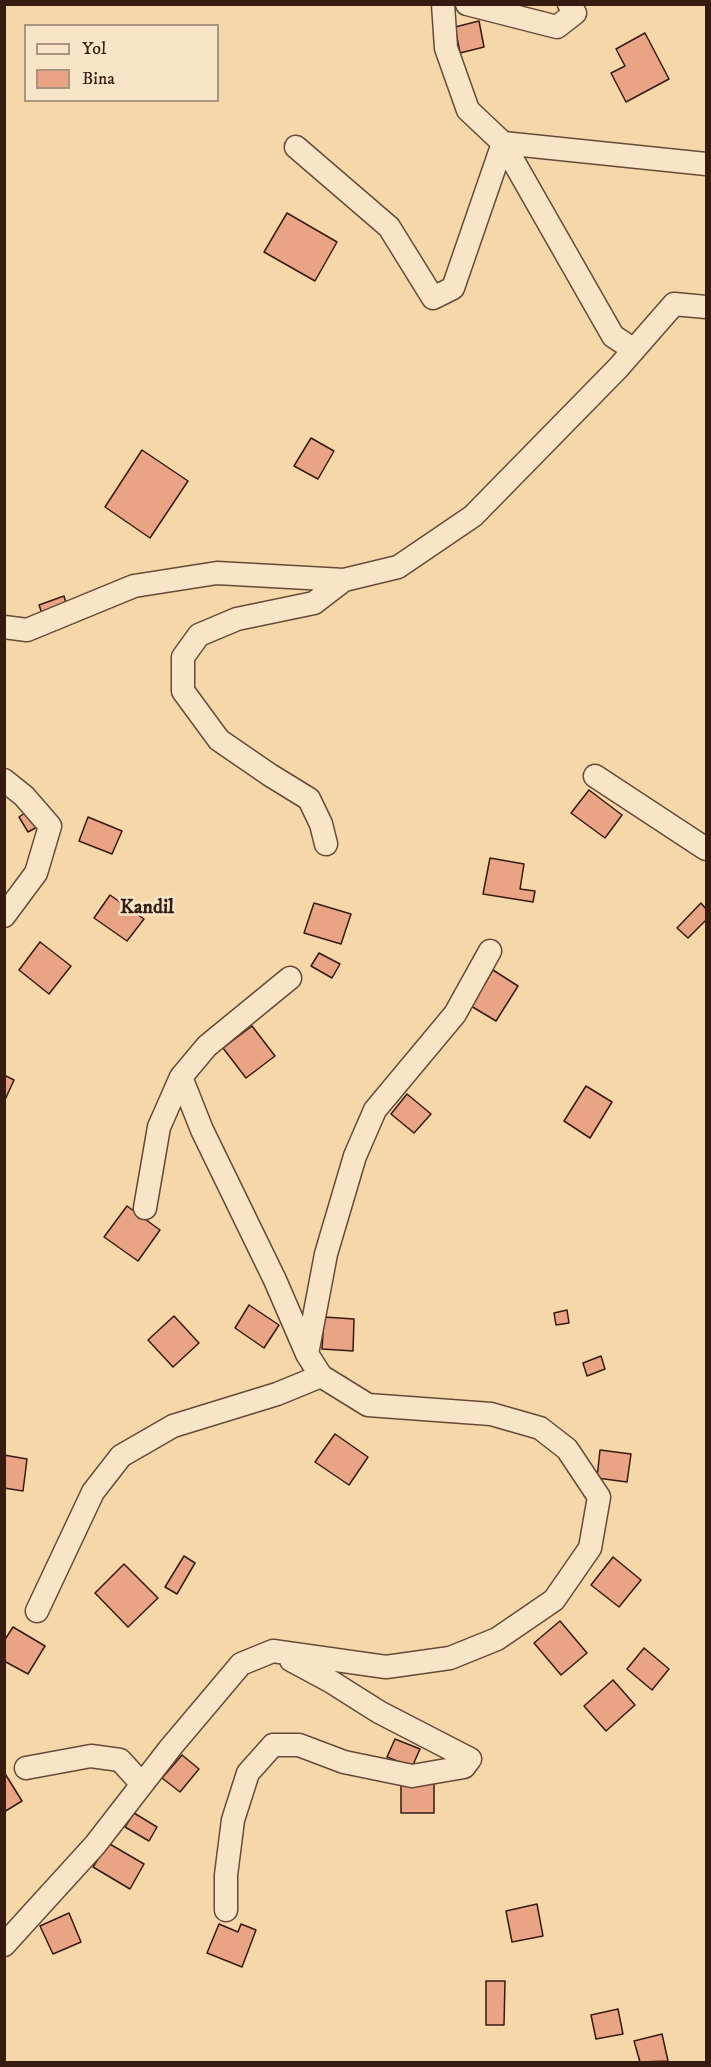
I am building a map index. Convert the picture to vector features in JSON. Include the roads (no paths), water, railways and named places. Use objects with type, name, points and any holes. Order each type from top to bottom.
[{"type":"street","points":[[443,4],[446,48],[468,110],[503,143],[613,336],[634,350]]},
{"type":"street","points":[[467,4],[557,27],[575,13],[569,4]]},
{"type":"street","points":[[296,147],[389,227],[433,298],[453,288],[503,143]]},
{"type":"street","points":[[503,143],[706,164]]},
{"type":"street","points":[[4,627],[27,630],[134,586],[217,573],[344,580],[398,567],[473,516],[634,350],[674,304],[706,307]]},
{"type":"street","points":[[326,844],[321,824],[309,799],[219,740],[183,691],[183,657],[199,635],[237,619],[314,603],[344,580]]},
{"type":"street","points":[[595,776],[706,849]]},
{"type":"street","points":[[4,780],[24,796],[50,826],[36,873],[4,916]]},
{"type":"street","points":[[307,1354],[326,1254],[355,1156],[375,1110],[454,1014],[490,951]]},
{"type":"street","points":[[145,1208],[159,1127],[181,1077],[207,1046],[290,978]]},
{"type":"street","points":[[4,1945],[95,1845],[241,1664],[273,1651],[386,1667],[450,1658],[497,1639],[554,1600],[590,1548],[599,1497],[567,1449],[540,1428],[491,1414],[368,1405],[321,1376],[307,1354],[275,1280],[202,1130],[181,1077]]},
{"type":"street","points":[[37,1611],[93,1492],[121,1456],[173,1426],[277,1394],[321,1376]]},
{"type":"street","points":[[226,1910],[226,1875],[233,1820],[248,1773],[273,1746],[299,1745],[344,1762],[412,1776],[464,1767],[470,1759],[379,1712],[330,1681],[273,1651]]},
{"type":"street","points":[[26,1768],[91,1756],[110,1758],[120,1760],[142,1784]]},
{"type":"district","name":"Kandil","points":[[147,909]]}]
